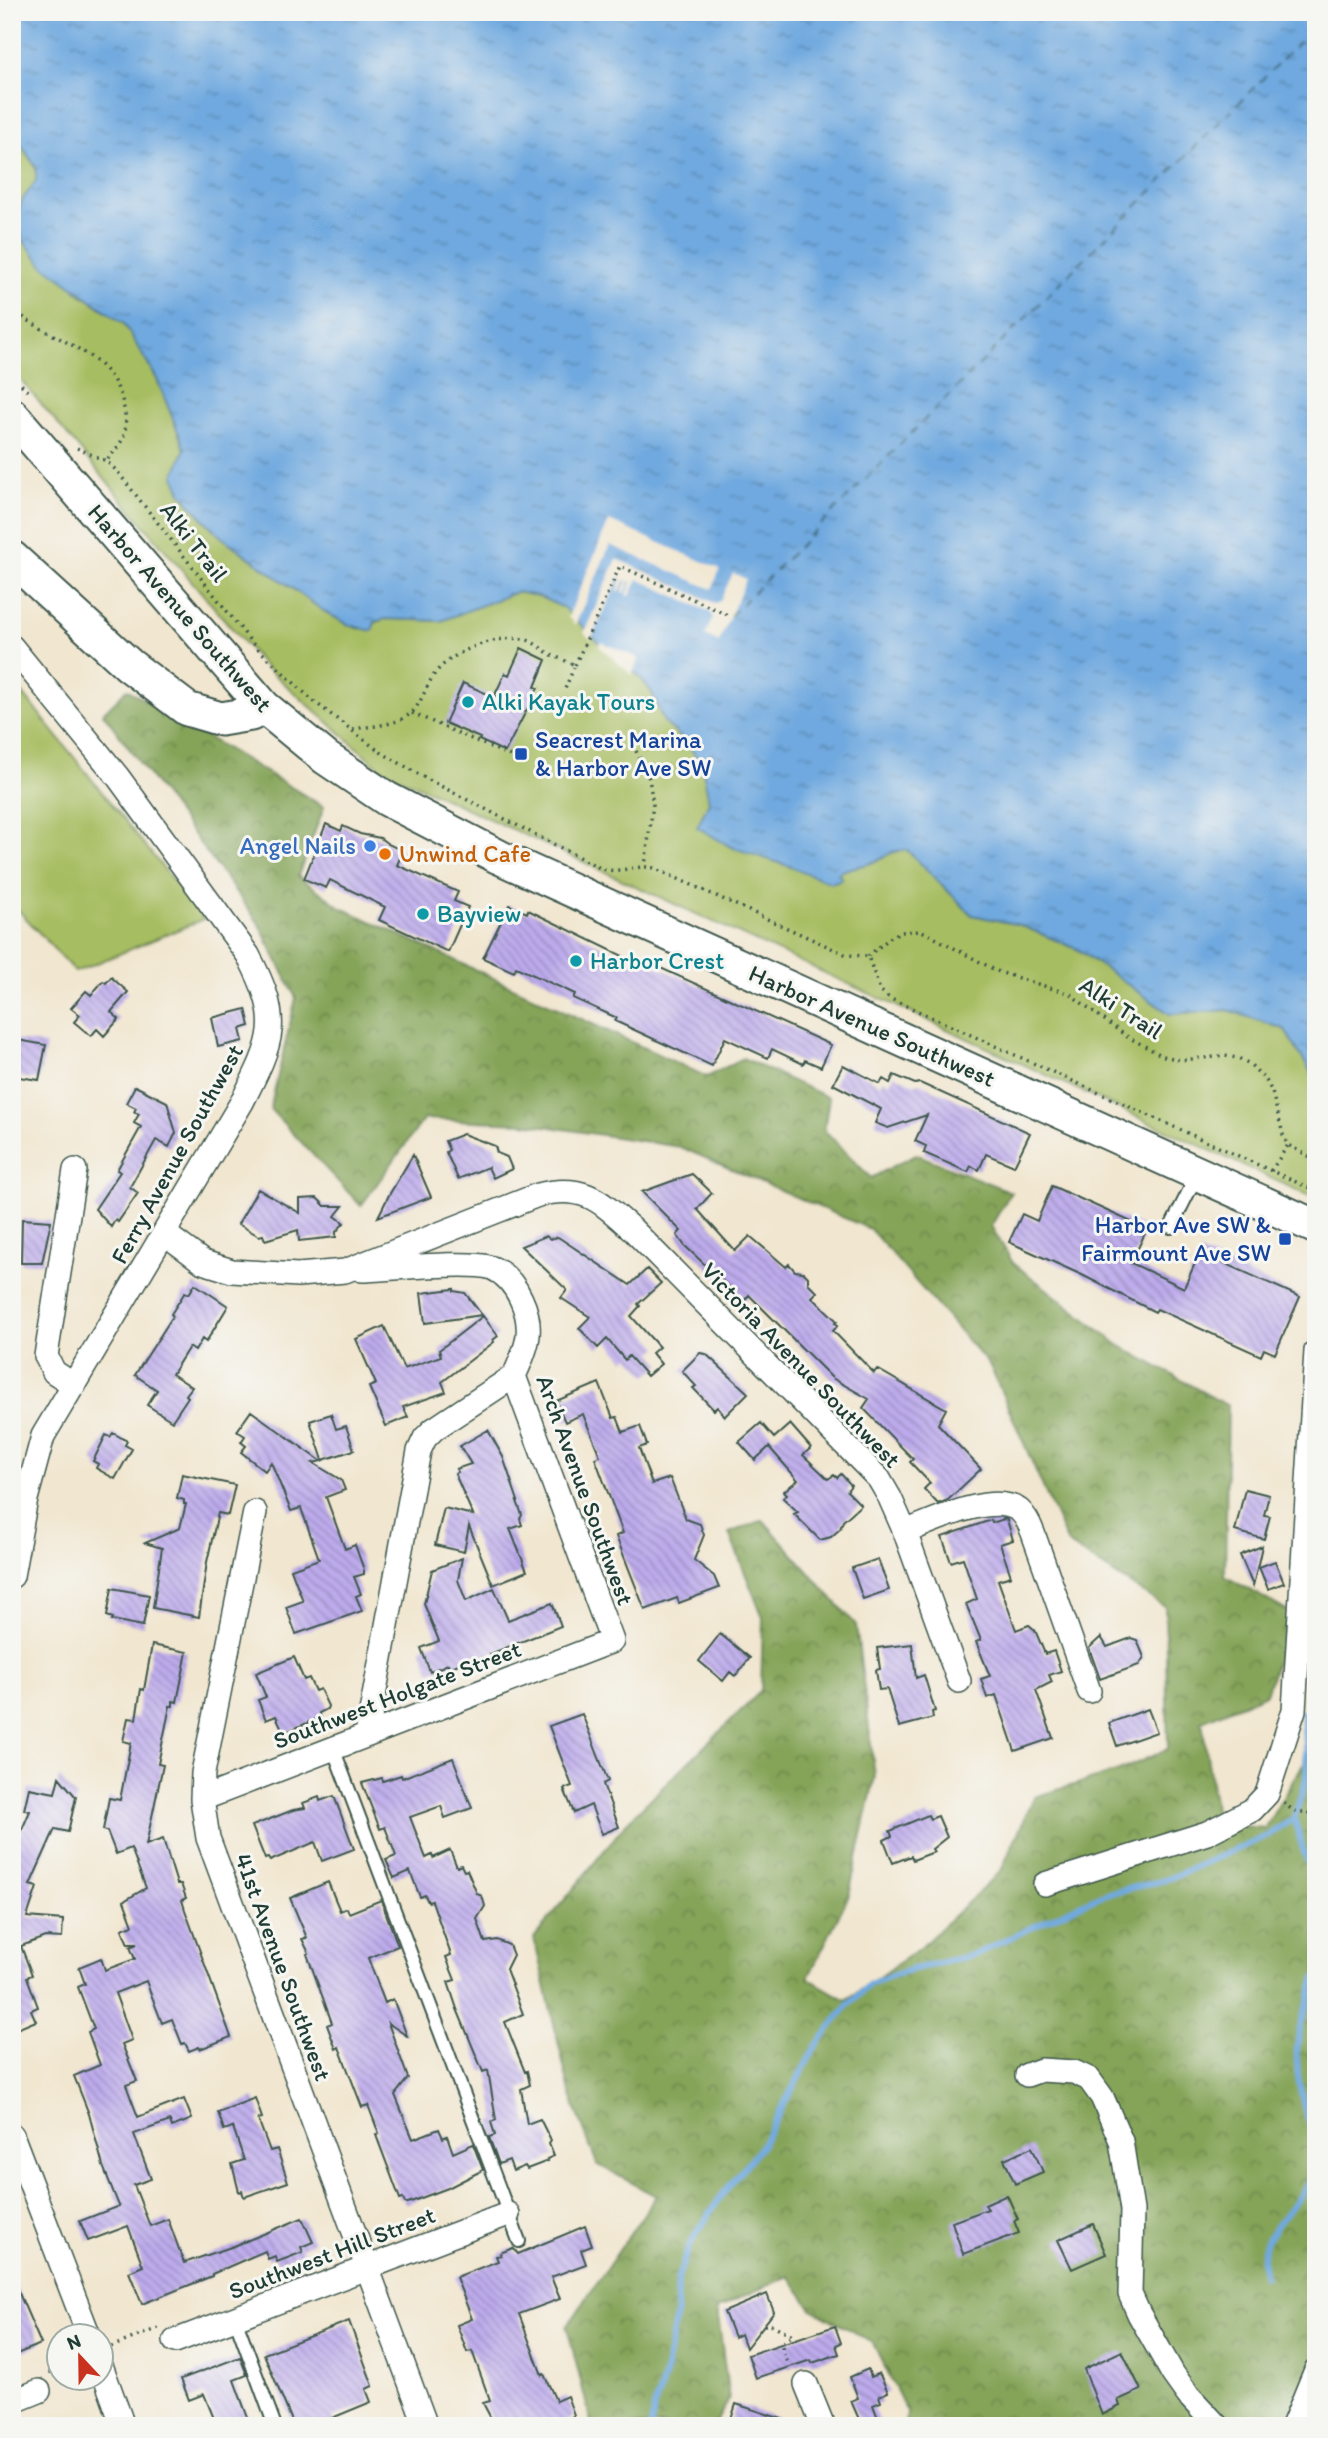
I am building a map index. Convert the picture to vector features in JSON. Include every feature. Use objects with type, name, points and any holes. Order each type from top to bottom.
[{"type":"main road","name":"Harbor Avenue Southwest","points":[[20,404],[264,707],[326,758],[387,799],[499,857],[1316,1227]]},
{"type":"main road","points":[[12,558],[130,665],[187,709],[221,719],[251,714],[264,707]]},
{"type":"street","name":"Ferry Avenue Southwest","points":[[12,647],[118,777],[240,944],[261,980],[270,1004],[271,1033],[264,1058],[242,1102],[43,1436],[26,1499],[12,1576]]},
{"type":"street","points":[[74,1385],[54,1372],[46,1356],[75,1170]]},
{"type":"street","name":"Victoria Avenue Southwest","points":[[345,1271],[538,1195],[558,1190],[590,1195],[634,1230],[879,1479],[905,1532],[959,1681]]},
{"type":"street","points":[[164,1233],[203,1262],[232,1271],[298,1275],[345,1271]]},
{"type":"street","name":"Arch Avenue Southwest","points":[[345,1271],[472,1265],[491,1268],[505,1276],[516,1289],[524,1306],[529,1328],[528,1348],[514,1376],[612,1641]]},
{"type":"street","points":[[1045,1884],[1207,1833],[1252,1810],[1267,1794],[1294,1710],[1316,1351]]},
{"type":"street","points":[[367,1734],[419,1451],[425,1438],[435,1429],[514,1376]]},
{"type":"street","points":[[905,1532],[963,1510],[1006,1504],[1021,1511],[1028,1522],[1088,1691]]},
{"type":"street","name":"41st Avenue Southwest","points":[[255,1512],[203,1773],[202,1799],[208,1838],[426,2426]]},
{"type":"street","name":"Southwest Holgate Street","points":[[202,1799],[612,1641]]},
{"type":"street","points":[[1027,2075],[1041,2070],[1074,2071],[1089,2079],[1102,2097],[1121,2141],[1132,2210],[1130,2294],[1172,2374],[1217,2426]]},
{"type":"street","points":[[12,2135],[84,2322]]},
{"type":"street","name":"Southwest Hill Street","points":[[166,2334],[235,2318],[508,2214]]},
{"type":"street","points":[[1293,2426],[1316,2371]]},
{"type":"street","points":[[12,2402],[42,2384]]},
{"type":"street","points":[[806,2384],[823,2426]]},
{"type":"street","points":[[111,2392],[123,2426]]},
{"type":"lane","points":[[1171,1227],[1198,1173]]},
{"type":"lane","points":[[333,1748],[519,2241]]},
{"type":"lane","points":[[235,2318],[275,2426]]},
{"type":"path","points":[[12,307],[33,324],[86,352],[105,368],[112,379],[123,403],[125,428],[121,445],[107,461]]},
{"type":"path","points":[[12,374],[20,404]]},
{"type":"path","name":"Alki Trail","points":[[69,442],[107,461],[252,643],[312,700],[379,751],[425,778],[602,869],[621,871],[654,867],[847,955],[869,956],[900,932],[922,931],[992,969],[1070,995],[1126,1036],[1163,1056],[1181,1060],[1218,1056],[1238,1058],[1250,1064],[1267,1082],[1288,1145]]},
{"type":"path","points":[[565,689],[620,566],[730,616]]},
{"type":"path","points":[[353,729],[396,721],[412,713],[439,667],[458,654],[477,646],[521,638],[575,665]]},
{"type":"path","points":[[412,713],[515,758]]},
{"type":"path","points":[[636,751],[649,778],[653,804],[645,866]]},
{"type":"path","points":[[647,841],[653,842]]},
{"type":"path","points":[[869,956],[880,990],[888,998],[1316,1191]]},
{"type":"path","points":[[1270,1171],[1288,1145],[1316,1160]]},
{"type":"path","points":[[1291,1811],[1301,1814],[1316,1812]]},
{"type":"path","points":[[764,2325],[770,2324],[793,2335],[781,2344],[795,2386],[806,2384]]},
{"type":"path","points":[[116,2346],[166,2334]]},
{"type":"path","points":[[42,2384],[46,2380]]},
{"type":"green space","points":[[12,131],[36,168],[37,182],[23,199],[76,291],[124,323],[157,379],[185,449],[175,476],[194,508],[220,535],[318,607],[359,629],[385,619],[441,621],[516,592],[538,596],[565,608],[613,656],[638,675],[651,691],[664,722],[686,742],[702,765],[907,850],[972,915],[1020,925],[1077,949],[1170,1014],[1228,1010],[1284,1029],[1316,1080],[1316,1199],[381,769],[263,665],[12,370]]},
{"type":"green space","points":[[12,680],[204,919],[75,972],[12,903]]},
{"type":"green space","points":[[127,689],[324,807],[298,876],[342,908],[707,1077],[743,1058],[829,1098],[824,1130],[871,1178],[916,1154],[1011,1192],[991,1226],[1013,1263],[1119,1345],[1228,1406],[1225,1576],[1292,1614],[1266,1694],[1202,1721],[1217,1824],[1265,1828],[1310,1752],[1316,1753],[1316,2426],[906,2426],[907,2412],[873,2343],[812,2309],[789,2276],[717,2308],[729,2399],[714,2426],[592,2426],[567,2327],[656,2196],[597,2164],[570,2093],[534,1938],[627,1822],[761,1691],[763,1618],[729,1533],[763,1520],[856,1625],[875,1776],[849,1895],[808,1978],[846,2000],[920,1948],[1001,1871],[1034,1797],[1119,1771],[1168,1749],[1165,1607],[1068,1544],[990,1366],[870,1229],[680,1147],[524,1123],[424,1119],[361,1206],[270,1109],[296,998],[258,922],[103,713]]},
{"type":"water","points":[[12,12],[1316,12],[1316,1080],[1284,1029],[1228,1010],[1170,1014],[1077,949],[1020,925],[972,915],[907,850],[842,871],[838,873],[842,879],[831,883],[731,847],[697,827],[709,802],[702,765],[686,742],[664,722],[651,691],[638,675],[613,656],[564,608],[538,596],[516,592],[441,621],[385,619],[375,622],[372,631],[349,625],[325,612],[220,536],[181,492],[174,476],[185,449],[157,379],[124,324],[43,265],[23,240],[16,218],[23,199],[36,181],[36,167],[12,131]]},
{"type":"pier","points":[[609,521],[720,569],[712,589],[610,545],[575,625],[568,617]]},
{"type":"pier","points":[[617,559],[715,603],[720,601],[733,573],[746,579],[719,642],[705,635],[713,618],[710,612],[638,579],[630,596],[627,595],[632,582],[630,581],[625,594],[622,593],[626,579],[619,592],[620,577],[591,639],[584,633]]},
{"type":"pier","points":[[601,642],[639,658],[632,675],[599,646]]},
{"type":"building","points":[[521,648],[546,660],[535,687],[538,688],[505,752],[445,723],[463,683],[494,697],[505,673],[509,675]]},
{"type":"building","points":[[326,824],[341,831],[343,826],[360,834],[380,838],[403,851],[397,865],[458,892],[454,901],[468,907],[448,952],[379,920],[385,907],[330,880],[326,888],[304,879]]},
{"type":"building","points":[[509,905],[527,913],[528,910],[641,965],[643,960],[831,1045],[821,1067],[805,1060],[803,1064],[772,1049],[768,1058],[725,1038],[712,1066],[615,1021],[617,1018],[573,998],[575,994],[516,967],[514,972],[483,958]]},
{"type":"building","points":[[111,977],[128,992],[111,1012],[119,1019],[104,1036],[97,1029],[91,1036],[74,1022],[80,1015],[71,1008],[86,991],[91,995],[103,981],[106,983]]},
{"type":"building","points":[[246,1009],[250,1026],[240,1029],[243,1041],[218,1047],[212,1018]]},
{"type":"building","points":[[12,1039],[46,1045],[39,1080],[12,1076]]},
{"type":"building","points":[[843,1065],[880,1084],[883,1079],[890,1083],[894,1075],[915,1084],[920,1083],[1030,1133],[1014,1166],[986,1154],[979,1170],[971,1166],[968,1172],[924,1153],[926,1146],[915,1141],[927,1115],[888,1128],[875,1123],[881,1109],[833,1084]]},
{"type":"building","points":[[135,1086],[167,1102],[176,1133],[169,1147],[156,1140],[130,1187],[138,1193],[118,1222],[115,1220],[111,1227],[95,1209],[120,1172],[117,1170],[141,1127],[134,1123],[139,1114],[134,1112],[136,1108],[126,1103]]},
{"type":"building","points":[[463,1134],[495,1146],[497,1153],[507,1157],[512,1169],[493,1178],[488,1167],[458,1179],[446,1152],[449,1150],[445,1141]]},
{"type":"building","points":[[413,1155],[431,1197],[378,1217],[389,1195]]},
{"type":"building","points":[[692,1174],[712,1193],[697,1209],[735,1251],[750,1236],[786,1267],[789,1264],[795,1271],[803,1272],[808,1277],[808,1283],[817,1292],[812,1297],[837,1321],[835,1323],[838,1325],[833,1331],[874,1373],[877,1369],[946,1409],[938,1424],[981,1469],[948,1500],[938,1504],[924,1489],[930,1483],[910,1462],[913,1459],[863,1408],[869,1399],[832,1378],[749,1295],[744,1301],[685,1246],[677,1235],[681,1231],[642,1192]]},
{"type":"building","points":[[1052,1186],[1147,1229],[1131,1263],[1184,1288],[1200,1252],[1300,1297],[1275,1354],[1264,1349],[1261,1356],[1157,1309],[1155,1312],[1009,1242],[1022,1214],[1037,1221]]},
{"type":"building","points":[[258,1189],[300,1213],[300,1199],[317,1198],[325,1206],[343,1206],[335,1216],[344,1223],[336,1232],[336,1237],[299,1241],[298,1230],[265,1240],[263,1235],[259,1236],[238,1224]]},
{"type":"building","points":[[22,1219],[51,1221],[42,1263],[21,1263]]},
{"type":"building","points":[[546,1236],[550,1239],[558,1237],[630,1285],[647,1269],[661,1283],[638,1304],[640,1306],[631,1316],[659,1347],[652,1353],[661,1364],[647,1376],[629,1356],[625,1360],[607,1339],[598,1348],[579,1328],[590,1317],[561,1298],[567,1290],[521,1246]]},
{"type":"building","points":[[195,1284],[228,1306],[206,1342],[202,1339],[195,1351],[189,1347],[172,1374],[192,1387],[172,1421],[147,1405],[157,1390],[135,1375],[173,1316],[171,1314],[185,1292],[189,1294]]},
{"type":"building","points":[[454,1289],[465,1293],[482,1315],[425,1323],[421,1293]]},
{"type":"building","points":[[483,1316],[498,1336],[494,1342],[442,1382],[446,1392],[403,1407],[408,1417],[386,1426],[369,1387],[376,1384],[356,1339],[384,1326],[404,1369],[441,1356],[439,1350]]},
{"type":"building","points":[[700,1353],[706,1354],[748,1393],[725,1416],[717,1407],[714,1410],[693,1388],[696,1386],[682,1371]]},
{"type":"building","points":[[599,1383],[613,1418],[617,1417],[623,1432],[640,1426],[647,1445],[639,1448],[652,1484],[670,1478],[686,1519],[700,1524],[704,1535],[694,1560],[714,1576],[719,1588],[679,1603],[677,1598],[645,1610],[616,1536],[623,1533],[595,1458],[600,1456],[583,1414],[565,1422],[556,1401]]},
{"type":"building","points":[[251,1411],[321,1461],[313,1463],[341,1480],[345,1490],[326,1497],[345,1549],[355,1545],[364,1570],[364,1574],[354,1577],[361,1594],[356,1596],[362,1611],[296,1634],[286,1607],[303,1601],[291,1569],[319,1559],[301,1508],[291,1511],[271,1462],[265,1471],[241,1452],[246,1446],[241,1442],[245,1436],[237,1431]]},
{"type":"building","points":[[331,1414],[336,1429],[346,1426],[354,1450],[323,1460],[310,1421]]},
{"type":"building","points":[[761,1423],[774,1438],[790,1424],[811,1448],[803,1455],[828,1479],[834,1475],[837,1478],[841,1474],[851,1485],[847,1491],[861,1505],[843,1521],[840,1529],[831,1537],[820,1540],[794,1514],[798,1512],[783,1498],[787,1494],[784,1491],[798,1480],[769,1447],[755,1460],[739,1442]]},
{"type":"building","points":[[488,1430],[503,1457],[522,1515],[522,1525],[510,1529],[527,1571],[493,1585],[469,1526],[464,1552],[435,1545],[444,1508],[473,1515],[455,1474],[458,1472],[456,1469],[471,1464],[460,1446]]},
{"type":"building","points":[[113,1433],[127,1441],[125,1445],[132,1449],[115,1479],[96,1468],[98,1464],[93,1461],[106,1435],[110,1437]]},
{"type":"building","points":[[182,1474],[235,1485],[228,1515],[218,1513],[199,1617],[153,1608],[162,1548],[145,1543],[180,1528],[186,1504],[184,1500],[177,1498]]},
{"type":"building","points":[[1245,1489],[1269,1495],[1264,1515],[1270,1516],[1264,1539],[1235,1531]]},
{"type":"building","points":[[991,1520],[992,1523],[1007,1520],[1013,1540],[1000,1544],[1011,1576],[998,1580],[1016,1630],[1029,1625],[1035,1630],[1045,1654],[1054,1651],[1061,1671],[1049,1675],[1052,1682],[1036,1690],[1053,1738],[1015,1751],[996,1695],[987,1698],[981,1679],[990,1676],[976,1642],[981,1640],[966,1604],[977,1599],[963,1558],[951,1562],[942,1537]]},
{"type":"building","points":[[1262,1546],[1253,1586],[1240,1555]]},
{"type":"building","points":[[462,1558],[458,1580],[466,1601],[494,1588],[508,1620],[552,1603],[561,1626],[490,1654],[492,1657],[476,1664],[473,1658],[430,1672],[421,1648],[439,1641],[424,1604],[432,1570]]},
{"type":"building","points":[[878,1559],[889,1590],[863,1599],[852,1568]]},
{"type":"building","points":[[1275,1561],[1284,1583],[1268,1589],[1259,1567]]},
{"type":"building","points":[[112,1588],[149,1595],[143,1626],[112,1620],[113,1618],[107,1616]]},
{"type":"building","points":[[720,1634],[750,1658],[735,1676],[730,1672],[723,1681],[699,1661]]},
{"type":"building","points":[[1101,1637],[1107,1647],[1131,1638],[1137,1640],[1144,1657],[1139,1665],[1100,1679],[1089,1648]]},
{"type":"building","points":[[912,1644],[916,1678],[924,1675],[935,1711],[932,1712],[933,1718],[899,1727],[887,1689],[879,1690],[877,1648]]},
{"type":"building","points":[[152,1645],[187,1652],[177,1702],[173,1701],[173,1706],[170,1706],[158,1764],[163,1765],[146,1845],[163,1839],[177,1884],[181,1884],[186,1898],[182,1900],[185,1910],[231,2037],[189,2051],[185,2043],[182,2044],[172,2019],[162,2023],[146,1981],[115,1993],[132,2040],[122,2044],[137,2081],[126,2085],[138,2117],[184,2099],[192,2119],[172,2127],[170,2121],[134,2134],[151,2179],[134,2185],[150,2226],[168,2219],[184,2263],[302,2218],[313,2242],[301,2247],[303,2252],[277,2262],[275,2256],[268,2259],[265,2251],[142,2304],[129,2272],[143,2266],[128,2226],[88,2241],[80,2221],[119,2206],[74,2076],[100,2065],[88,2032],[94,2029],[78,1987],[85,1984],[79,1967],[101,1958],[105,1970],[135,1959],[130,1947],[137,1944],[128,1944],[122,1929],[133,1925],[124,1901],[146,1888],[131,1848],[116,1854],[107,1831],[103,1830],[109,1798],[120,1800],[131,1743],[123,1741],[128,1718],[136,1719]]},
{"type":"building","points":[[294,1657],[304,1680],[309,1678],[315,1691],[320,1689],[328,1706],[319,1713],[321,1717],[284,1733],[276,1716],[266,1720],[258,1700],[266,1697],[256,1673]]},
{"type":"building","points":[[1148,1709],[1157,1732],[1117,1746],[1109,1723]]},
{"type":"building","points":[[582,1714],[608,1781],[603,1784],[619,1827],[602,1834],[591,1805],[574,1813],[564,1789],[572,1786],[549,1726]]},
{"type":"building","points":[[453,1758],[472,1808],[445,1818],[441,1806],[410,1817],[426,1858],[432,1855],[433,1858],[450,1850],[457,1867],[461,1865],[464,1871],[467,1870],[485,1906],[477,1919],[485,1942],[497,1940],[509,1945],[513,1955],[506,1969],[523,2014],[505,2022],[525,2072],[527,2071],[530,2085],[521,2089],[527,2124],[540,2119],[551,2141],[549,2144],[554,2156],[527,2169],[525,2166],[513,2171],[509,2160],[499,2164],[489,2137],[495,2135],[491,2122],[496,2120],[488,2070],[483,2072],[448,1982],[455,1980],[446,1957],[451,1955],[432,1901],[428,1902],[425,1895],[420,1897],[410,1871],[394,1878],[386,1860],[396,1856],[385,1827],[380,1829],[362,1783],[382,1778],[383,1781],[401,1775],[402,1778]]},
{"type":"building","points":[[59,1777],[76,1797],[68,1832],[55,1829],[30,1885],[37,1887],[27,1917],[63,1920],[62,1938],[45,1937],[21,1946],[32,1975],[27,1977],[38,2007],[31,2010],[36,2021],[17,2029],[12,2016],[12,1861],[18,1850],[14,1848],[30,1811],[24,1810],[29,1788],[55,1793]]},
{"type":"building","points":[[334,1796],[354,1849],[322,1861],[315,1842],[270,1861],[265,1859],[252,1826],[305,1808],[303,1803],[319,1797],[320,1801]]},
{"type":"building","points":[[928,1815],[930,1819],[938,1816],[947,1837],[932,1849],[934,1852],[913,1860],[911,1856],[893,1863],[884,1840],[892,1836],[890,1831]]},
{"type":"building","points":[[328,1882],[340,1911],[347,1908],[349,1913],[381,1900],[398,1946],[368,1958],[385,2003],[393,1999],[407,2036],[388,2023],[408,2078],[395,2095],[413,2139],[439,2129],[443,2138],[447,2136],[453,2153],[473,2144],[483,2170],[448,2188],[408,2203],[405,2203],[403,2198],[400,2199],[368,2105],[362,2107],[339,2047],[336,2049],[327,2025],[332,2023],[302,1939],[307,1938],[290,1898]]},
{"type":"building","points":[[255,2098],[262,2118],[258,2119],[270,2151],[277,2149],[288,2182],[244,2197],[242,2191],[239,2192],[232,2164],[244,2160],[233,2127],[224,2130],[218,2112]]},
{"type":"building","points":[[1032,2147],[1043,2172],[1015,2184],[1004,2159]]},
{"type":"building","points":[[1007,2195],[1018,2219],[1014,2221],[1019,2233],[963,2254],[952,2222],[988,2209],[985,2205]]},
{"type":"building","points":[[1093,2224],[1106,2254],[1072,2269],[1058,2240]]},
{"type":"building","points":[[585,2226],[592,2246],[581,2250],[586,2264],[551,2277],[560,2299],[519,2314],[542,2375],[544,2374],[556,2401],[567,2396],[574,2415],[555,2426],[495,2426],[483,2403],[490,2401],[472,2351],[467,2352],[457,2325],[472,2319],[456,2277],[498,2261],[496,2256],[501,2255],[500,2253],[513,2248],[518,2254]]},
{"type":"building","points":[[12,2277],[41,2344],[12,2356]]},
{"type":"building","points":[[767,2294],[774,2312],[746,2348],[741,2334],[734,2337],[724,2312]]},
{"type":"building","points":[[349,2321],[373,2386],[366,2389],[371,2402],[332,2418],[336,2426],[294,2426],[264,2354]]},
{"type":"building","points":[[835,2326],[841,2343],[836,2345],[839,2354],[756,2378],[748,2355]]},
{"type":"building","points":[[1122,2351],[1141,2390],[1118,2400],[1120,2406],[1102,2415],[1084,2369]]},
{"type":"building","points":[[240,2357],[247,2375],[234,2380],[251,2426],[217,2426],[204,2394],[189,2400],[181,2379]]},
{"type":"building","points":[[868,2369],[871,2377],[879,2373],[888,2392],[879,2396],[881,2402],[873,2405],[881,2426],[862,2426],[851,2401],[858,2398],[850,2377]]},
{"type":"building","points":[[736,2404],[791,2422],[791,2426],[729,2426]]},
{"type":"waterway","points":[[1303,1712],[1307,1777],[1294,1818],[1316,1881]]},
{"type":"waterway","points":[[651,2426],[665,2375],[677,2309],[678,2277],[690,2244],[719,2199],[761,2146],[816,2046],[847,2006],[870,1984],[902,1972],[976,1954],[1105,1894],[1165,1880],[1267,1836],[1294,1818]]},
{"type":"waterway","points":[[1316,1978],[1301,2025],[1297,2056],[1303,2101],[1316,2145]]},
{"type":"waterway","points":[[1264,2277],[1263,2258],[1266,2244],[1278,2223],[1304,2190],[1316,2166]]},
{"type":"ferry route","points":[[730,616],[1316,25]]},
{"type":"place","name":"Alki Kayak Tours","points":[[468,702]]},
{"type":"place","name":"Seacrest Marina & Harbor Ave SW","points":[[521,754]]},
{"type":"place","name":"Angel Nails","points":[[370,846]]},
{"type":"place","name":"Unwind Cafe","points":[[385,854]]},
{"type":"place","name":"Bayview","points":[[423,914]]},
{"type":"place","name":"Harbor Crest","points":[[576,961]]},
{"type":"place","name":"Harbor Ave SW & Fairmount Ave SW","points":[[1285,1239]]}]
